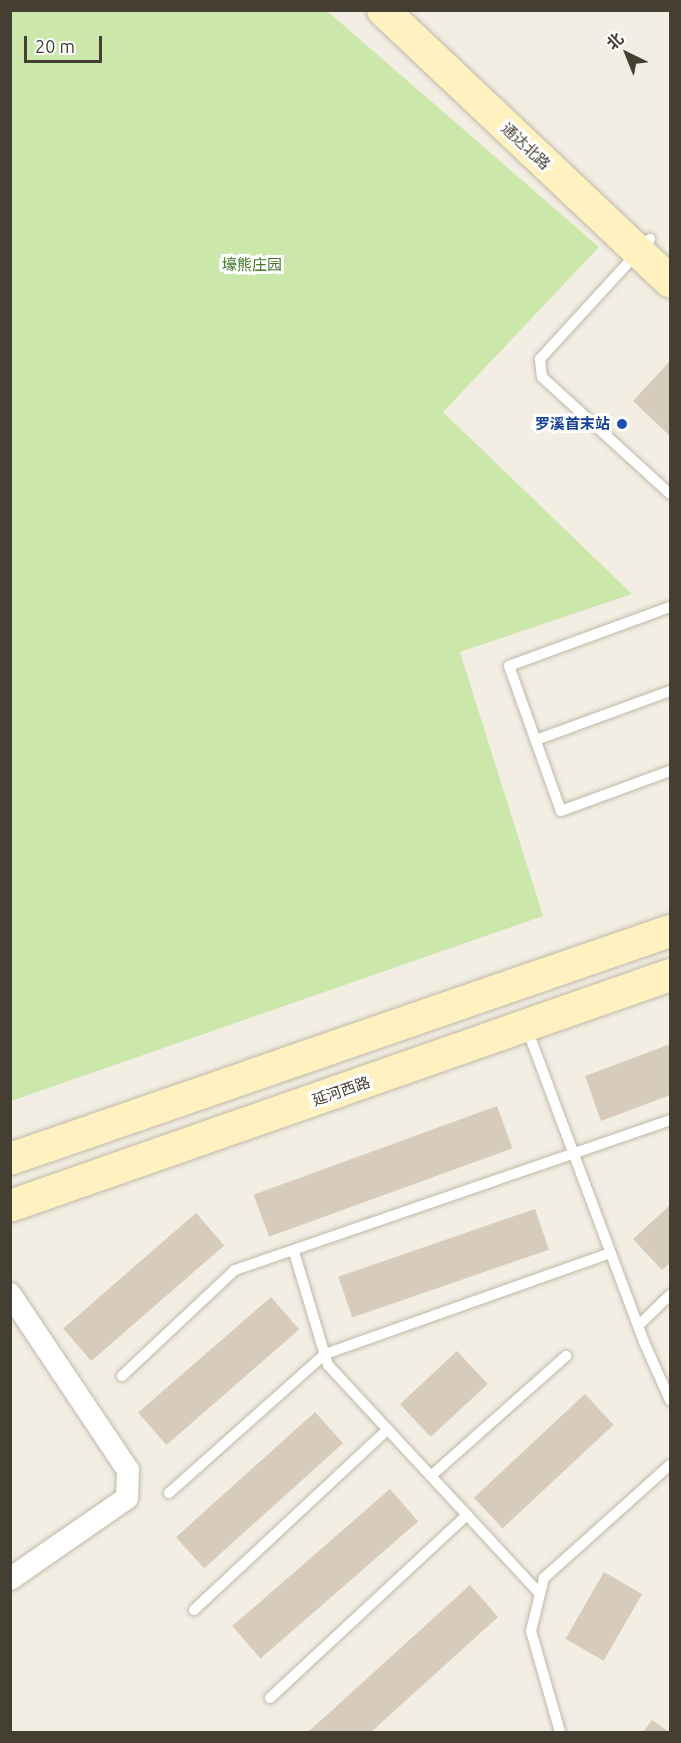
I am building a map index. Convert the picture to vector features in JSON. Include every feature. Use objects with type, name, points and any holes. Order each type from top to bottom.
[{"type":"street","name":"通达北路","points":[[383,10],[653,249]]},
{"type":"street","name":"通达北路","points":[[408,10],[653,249],[670,281]]},
{"type":"street","points":[[10,1159],[670,932]]},
{"type":"street","name":"延河西路","points":[[10,1206],[670,975]]},
{"type":"street","points":[[10,1294],[128,1470],[127,1498],[10,1579]]},
{"type":"lane","points":[[653,249],[540,359],[542,377],[670,494]]},
{"type":"lane","points":[[670,607],[509,666],[561,811],[670,771]]},
{"type":"lane","points":[[536,740],[670,691]]},
{"type":"lane","points":[[526,1026],[638,1326],[670,1400]]},
{"type":"lane","points":[[122,1376],[236,1270],[294,1252],[670,1120]]},
{"type":"lane","points":[[294,1252],[328,1365],[540,1594]]},
{"type":"lane","points":[[169,1493],[325,1354],[611,1253]]},
{"type":"lane","points":[[638,1326],[670,1295]]},
{"type":"lane","points":[[432,1476],[566,1356]]},
{"type":"lane","points":[[194,1610],[388,1429]]},
{"type":"lane","points":[[560,1732],[531,1631],[544,1578],[670,1465]]},
{"type":"lane","points":[[270,1698],[467,1515]]},
{"type":"green space","name":"壕熊庄园","points":[[10,11],[327,11],[599,247],[443,412],[632,594],[460,652],[543,916],[11,1101]]},
{"type":"building","points":[[670,361],[670,436],[633,401]]},
{"type":"building","points":[[670,1044],[670,1095],[601,1121],[585,1076]]},
{"type":"building","points":[[497,1106],[512,1148],[269,1237],[254,1195]]},
{"type":"building","points":[[670,1205],[670,1263],[662,1270],[633,1239]]},
{"type":"building","points":[[535,1209],[549,1250],[352,1317],[338,1277]]},
{"type":"building","points":[[196,1213],[224,1245],[91,1361],[63,1328]]},
{"type":"building","points":[[271,1297],[299,1329],[166,1445],[138,1412]]},
{"type":"building","points":[[457,1351],[488,1384],[431,1437],[400,1404]]},
{"type":"building","points":[[585,1394],[614,1425],[502,1528],[474,1498]]},
{"type":"building","points":[[315,1412],[343,1443],[204,1568],[176,1537]]},
{"type":"building","points":[[390,1489],[418,1521],[260,1659],[232,1626]]},
{"type":"building","points":[[604,1572],[642,1594],[604,1661],[566,1639]]},
{"type":"building","points":[[470,1585],[498,1617],[371,1732],[308,1732]]},
{"type":"building","points":[[652,1720],[669,1732],[643,1732]]},
{"type":"place","name":"罗溪首末站","points":[[622,424]]}]
